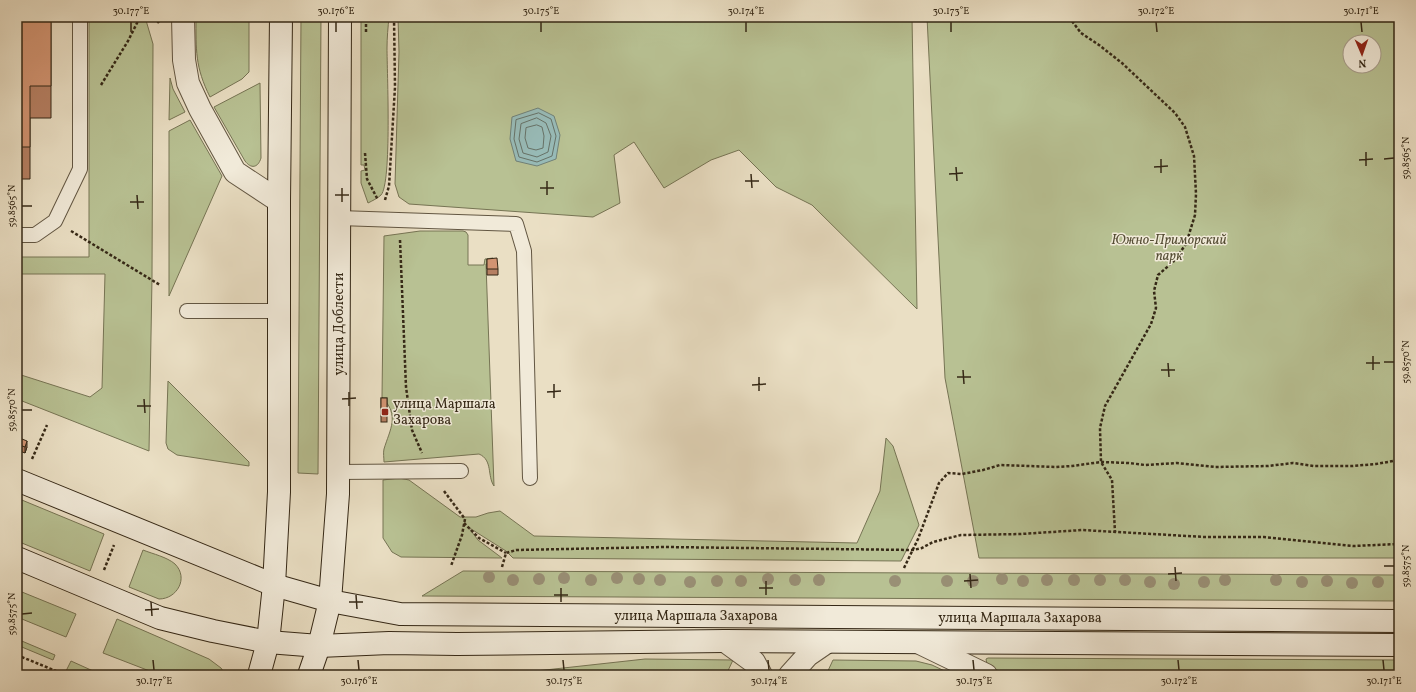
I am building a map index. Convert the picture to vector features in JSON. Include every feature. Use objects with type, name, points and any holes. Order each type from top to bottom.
[{"type":"street","points":[[183,17],[184,60],[188,83],[200,109],[235,172],[279,201]]},
{"type":"street","points":[[259,675],[268,642],[274,586],[280,492],[280,17]]},
{"type":"street","name":"улица Доблести","points":[[309,675],[319,646],[330,601],[338,494],[340,17]]},
{"type":"street","name":"улица Маршала Захарова","points":[[17,480],[274,586],[330,601],[400,614],[1399,620]]},
{"type":"street","name":"улица Маршала Захарова","points":[[17,558],[160,618],[268,642],[319,646],[389,643],[457,644],[725,641],[1399,645]]},
{"type":"street","points":[[725,641],[754,662],[761,675]]},
{"type":"street","points":[[790,675],[808,655],[827,642]]},
{"type":"street","points":[[920,643],[986,675]]},
{"type":"lane","points":[[17,235],[34,235],[55,221],[80,169],[80,17]]},
{"type":"lane","points":[[339,218],[380,213],[399,220],[516,224],[524,251],[530,478]]},
{"type":"lane","points":[[187,311],[279,311]]},
{"type":"lane","points":[[338,472],[461,471]]},
{"type":"path","points":[[79,111],[90,104],[128,41],[140,17]]},
{"type":"path","points":[[365,39],[366,17]]},
{"type":"path","points":[[380,213],[389,186],[394,87],[394,17]]},
{"type":"path","points":[[1069,17],[1081,33],[1099,45],[1122,64],[1175,113],[1185,126],[1194,156],[1196,194],[1195,215],[1186,244],[1173,262],[1158,275],[1154,291],[1156,308],[1151,324],[1105,406],[1100,428],[1101,462],[1112,480],[1115,532]]},
{"type":"path","points":[[365,152],[367,179],[380,213]]},
{"type":"path","points":[[399,220],[406,387],[412,430],[430,471],[465,519],[462,535],[451,566]]},
{"type":"path","points":[[55,221],[160,285]]},
{"type":"path","points":[[32,459],[47,425]]},
{"type":"path","points":[[904,568],[913,550],[939,483],[948,474],[962,474],[1000,465],[1056,467],[1101,462],[1145,465],[1177,463],[1220,467],[1268,466],[1293,463],[1314,466],[1352,466],[1399,460]]},
{"type":"path","points":[[464,523],[479,538],[506,553],[516,550],[664,547],[913,550],[922,548],[933,542],[961,535],[1021,534],[1082,530],[1205,537],[1264,537],[1353,546],[1399,544]]},
{"type":"path","points":[[101,576],[116,539]]},
{"type":"path","points":[[502,566],[506,553]]},
{"type":"path","points":[[17,655],[56,670]]},
{"type":"green space","points":[[89,17],[145,17],[153,44],[152,278],[149,451],[17,399],[17,371],[18,374],[90,397],[102,388],[105,274],[17,274],[17,257],[89,257]]},
{"type":"green space","points":[[196,17],[249,17],[249,72],[242,79],[210,97],[201,76],[197,58]]},
{"type":"green space","points":[[301,17],[321,17],[318,474],[298,473]]},
{"type":"green space","points":[[361,17],[389,17],[387,44],[387,170],[381,195],[368,203],[361,183],[361,171],[365,170],[364,165],[361,165]]},
{"type":"green space","points":[[398,17],[912,17],[917,309],[812,205],[776,187],[739,150],[711,160],[664,188],[634,142],[614,155],[620,203],[593,217],[409,204],[399,197],[395,184],[399,52]]},
{"type":"green space","name":"Южно-Приморский парк","points":[[927,17],[1399,17],[1399,558],[979,558],[945,378]]},
{"type":"green space","points":[[170,78],[173,89],[185,112],[169,120]]},
{"type":"green space","points":[[260,83],[261,158],[258,164],[252,166],[247,164],[245,161],[214,107]]},
{"type":"green space","points":[[190,120],[222,176],[169,296],[169,131]]},
{"type":"green space","points":[[420,231],[466,232],[468,235],[468,265],[484,265],[485,259],[493,258],[493,263],[486,264],[494,486],[488,464],[479,454],[384,462],[384,451],[391,429],[392,417],[388,404],[382,397],[384,236]]},
{"type":"green space","points":[[168,381],[249,462],[249,466],[177,455],[168,449],[166,443]]},
{"type":"green space","points":[[886,438],[893,446],[919,525],[901,561],[513,558],[506,551],[468,527],[478,540],[502,558],[401,557],[392,552],[383,538],[383,480],[399,478],[409,480],[460,517],[476,517],[500,511],[534,536],[857,543],[880,491]]},
{"type":"green space","points":[[17,498],[104,534],[90,571],[17,541]]},
{"type":"green space","points":[[143,550],[168,559],[175,564],[179,570],[181,581],[176,592],[171,596],[159,599],[129,587]]},
{"type":"green space","points":[[463,571],[1399,575],[1399,601],[422,596]]},
{"type":"green space","points":[[17,590],[76,614],[66,637],[17,617]]},
{"type":"green space","points":[[117,619],[209,659],[221,668],[226,675],[160,675],[103,653]]},
{"type":"green space","points":[[17,639],[55,655],[53,660],[17,645]]},
{"type":"green space","points":[[645,659],[733,660],[726,675],[537,675],[536,671]]},
{"type":"green space","points":[[986,659],[1399,660],[1399,675],[1007,673],[988,665]]},
{"type":"green space","points":[[833,660],[916,661],[932,665],[956,675],[826,675]]},
{"type":"green space","points":[[71,661],[102,675],[64,675]]},
{"type":"water","points":[[538,108],[554,116],[560,135],[556,159],[537,166],[516,161],[510,139],[512,117]]},
{"type":"building","points":[[17,17],[51,17],[51,86],[30,86],[30,147],[17,147]]},
{"type":"building","points":[[497,258],[498,269],[487,269],[487,259]]},
{"type":"building","points":[[381,398],[387,398],[387,416],[381,416]]},
{"type":"building","points":[[17,437],[27,441],[25,447],[17,444]]},
{"type":"building","points":[[17,635],[20,636],[17,643]]},
{"type":"building","points":[[451,672],[470,673],[470,675],[451,675]]},
{"type":"place","name":"улица Маршала Захарова","points":[[385,412]]}]
